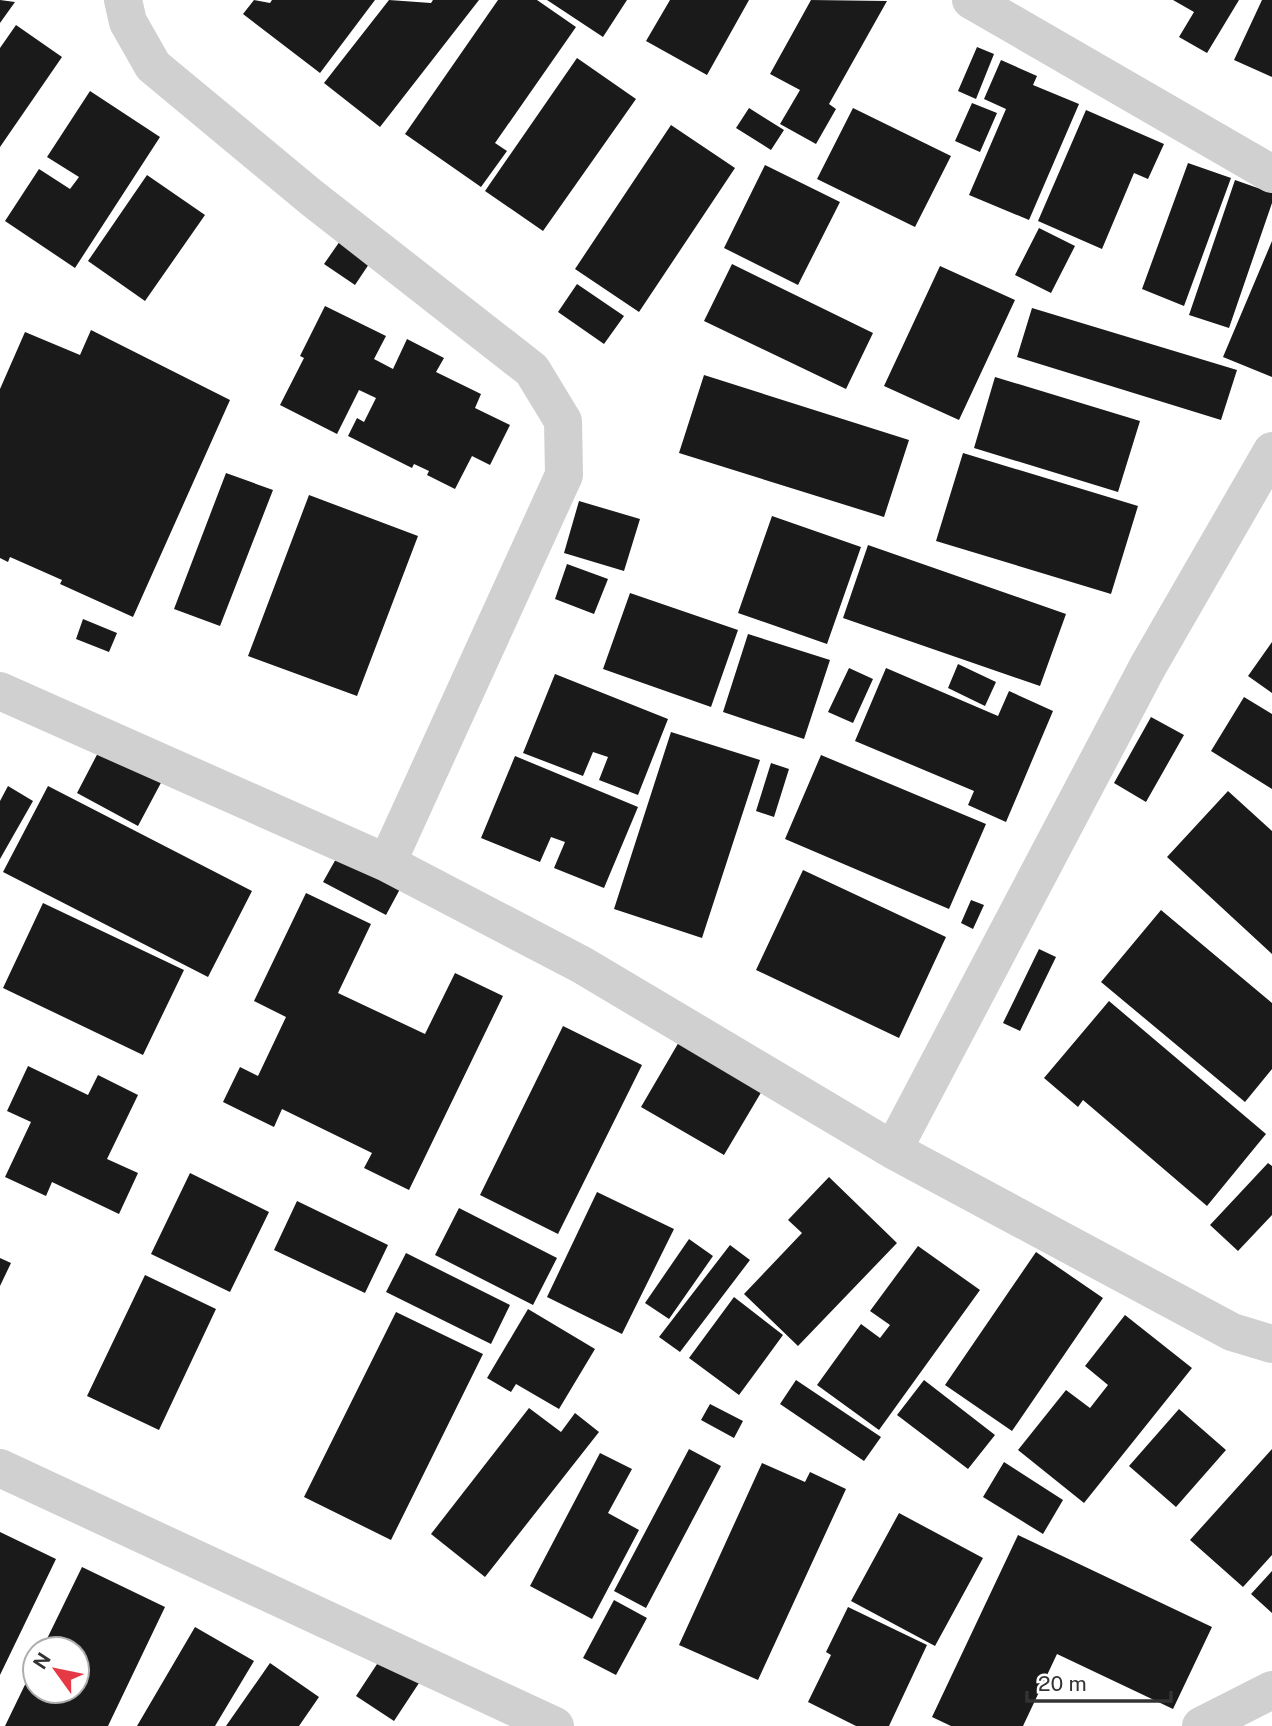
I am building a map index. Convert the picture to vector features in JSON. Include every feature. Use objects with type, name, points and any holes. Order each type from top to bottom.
[{"type":"street","points":[[123,0],[128,22],[153,66],[312,198],[532,370],[563,421],[564,475],[387,863]]},
{"type":"street","points":[[971,0],[1272,174]]},
{"type":"street","points":[[893,1150],[1148,666],[1272,451]]},
{"type":"street","points":[[2,698],[387,863],[582,965],[893,1150],[1232,1332],[1272,1344]]},
{"type":"street","points":[[0,1468],[555,1726]]},
{"type":"street","points":[[1201,1726],[1272,1690]]},
{"type":"building","points":[[0,0],[15,2],[0,23]]},
{"type":"building","points":[[254,0],[270,3],[272,0],[375,0],[320,73],[243,14]]},
{"type":"building","points":[[389,0],[431,3],[433,0],[479,0],[380,127],[324,83]]},
{"type":"building","points":[[498,0],[537,0],[576,27],[495,143],[507,151],[481,187],[405,134]]},
{"type":"building","points":[[547,0],[627,0],[603,37]]},
{"type":"building","points":[[670,0],[749,0],[707,75],[646,41]]},
{"type":"building","points":[[811,0],[887,1],[829,104],[836,109],[816,144],[780,124],[800,90],[770,74]]},
{"type":"building","points":[[1173,0],[1239,0],[1207,53],[1179,37],[1194,12]]},
{"type":"building","points":[[1262,0],[1272,0],[1272,77],[1234,60]]},
{"type":"building","points":[[16,25],[62,57],[0,147],[0,48]]},
{"type":"building","points":[[977,47],[994,54],[976,99],[958,91]]},
{"type":"building","points":[[577,58],[636,99],[543,231],[485,191]]},
{"type":"building","points":[[1001,60],[1037,76],[1033,85],[1079,104],[1029,220],[969,195],[1006,109],[984,99]]},
{"type":"building","points":[[90,91],[160,137],[75,268],[5,221],[39,169],[70,189],[79,177],[47,157]]},
{"type":"building","points":[[972,103],[997,113],[980,152],[955,141]]},
{"type":"building","points":[[749,108],[784,130],[771,150],[736,128]]},
{"type":"building","points":[[853,108],[951,156],[915,227],[817,179]]},
{"type":"building","points":[[1086,110],[1164,144],[1148,179],[1134,173],[1102,249],[1038,221]]},
{"type":"building","points":[[671,125],[735,168],[639,312],[575,269]]},
{"type":"building","points":[[1188,163],[1231,178],[1184,306],[1142,289]]},
{"type":"building","points":[[765,165],[840,202],[798,285],[724,248]]},
{"type":"building","points":[[147,175],[205,215],[145,301],[88,261]]},
{"type":"building","points":[[1235,180],[1272,193],[1272,203],[1229,328],[1189,315]]},
{"type":"building","points":[[1039,228],[1075,246],[1051,293],[1015,275]]},
{"type":"building","points":[[340,241],[371,261],[355,285],[324,264]]},
{"type":"building","points":[[1272,241],[1272,377],[1223,357]]},
{"type":"building","points":[[732,264],[873,333],[846,389],[704,321]]},
{"type":"building","points":[[940,266],[1015,300],[959,420],[884,386]]},
{"type":"building","points":[[577,284],[624,316],[604,344],[558,312]]},
{"type":"building","points":[[325,306],[386,336],[374,359],[393,369],[407,339],[444,358],[436,372],[481,394],[475,408],[510,425],[490,465],[472,456],[455,489],[427,475],[429,471],[414,464],[412,468],[348,436],[357,418],[364,422],[376,398],[359,390],[337,434],[280,405],[304,358],[300,356]]},
{"type":"building","points":[[1032,308],[1237,370],[1221,420],[1017,357]]},
{"type":"building","points":[[91,330],[230,400],[133,617],[60,584],[62,580],[10,557],[8,562],[0,558],[0,389],[25,332],[80,355]]},
{"type":"building","points":[[704,375],[909,440],[884,517],[679,453]]},
{"type":"building","points":[[995,377],[1140,421],[1118,492],[974,448]]},
{"type":"building","points":[[963,453],[1138,506],[1111,594],[936,541]]},
{"type":"building","points":[[226,473],[273,490],[220,626],[174,609]]},
{"type":"building","points":[[309,495],[418,536],[357,696],[248,656]]},
{"type":"building","points":[[579,501],[640,519],[624,571],[564,553]]},
{"type":"building","points":[[772,516],[861,547],[827,644],[738,613]]},
{"type":"building","points":[[868,545],[1066,614],[1040,686],[843,618]]},
{"type":"building","points":[[567,564],[608,579],[594,614],[555,599]]},
{"type":"building","points":[[630,593],[738,630],[711,707],[603,669]]},
{"type":"building","points":[[83,619],[117,633],[109,652],[76,639]]},
{"type":"building","points":[[748,634],[830,660],[804,739],[723,712]]},
{"type":"building","points":[[1272,642],[1272,693],[1248,676]]},
{"type":"building","points":[[958,664],[996,682],[985,706],[948,688]]},
{"type":"building","points":[[849,668],[873,679],[853,723],[828,712]]},
{"type":"building","points":[[886,668],[998,716],[1009,691],[1053,711],[1006,822],[968,805],[974,791],[855,741]]},
{"type":"building","points":[[555,674],[668,719],[638,795],[599,780],[608,757],[593,752],[583,776],[523,753]]},
{"type":"building","points":[[1244,697],[1272,714],[1272,789],[1211,751]]},
{"type":"building","points":[[1151,717],[1184,735],[1146,802],[1114,783]]},
{"type":"building","points":[[671,732],[760,760],[702,938],[614,909]]},
{"type":"building","points":[[101,747],[163,779],[138,826],[77,793]]},
{"type":"building","points":[[821,755],[986,824],[949,909],[785,839]]},
{"type":"building","points":[[515,756],[638,807],[604,888],[554,868],[565,842],[551,837],[540,862],[481,838]]},
{"type":"building","points":[[771,763],[789,769],[774,817],[756,811]]},
{"type":"building","points":[[8,786],[33,801],[0,859],[0,801]]},
{"type":"building","points":[[48,786],[252,891],[208,977],[3,872]]},
{"type":"building","points":[[1228,791],[1272,831],[1272,954],[1167,857]]},
{"type":"building","points":[[337,857],[400,889],[386,915],[323,882]]},
{"type":"building","points":[[803,870],[946,937],[899,1038],[756,970]]},
{"type":"building","points":[[306,893],[371,924],[338,993],[425,1034],[455,973],[503,996],[409,1190],[364,1168],[372,1153],[282,1109],[274,1127],[223,1102],[240,1067],[258,1076],[286,1017],[254,1001]]},
{"type":"building","points":[[971,900],[984,905],[973,929],[961,923]]},
{"type":"building","points":[[43,903],[184,970],[143,1055],[3,988]]},
{"type":"building","points":[[1161,910],[1272,1003],[1272,1069],[1245,1102],[1101,982]]},
{"type":"building","points":[[1039,949],[1056,957],[1020,1031],[1003,1023]]},
{"type":"building","points":[[1109,1001],[1266,1134],[1207,1206],[1083,1100],[1078,1107],[1044,1078]]},
{"type":"building","points":[[563,1026],[642,1065],[558,1234],[480,1195]]},
{"type":"building","points":[[683,1035],[766,1084],[724,1155],[641,1107]]},
{"type":"building","points":[[28,1066],[88,1095],[98,1075],[138,1095],[107,1159],[138,1173],[119,1214],[52,1182],[46,1196],[5,1177],[31,1122],[7,1111]]},
{"type":"building","points":[[1268,1163],[1272,1166],[1272,1215],[1238,1251],[1210,1225]]},
{"type":"building","points":[[190,1173],[269,1212],[230,1292],[151,1254]]},
{"type":"building","points":[[829,1177],[897,1243],[798,1346],[744,1294],[802,1233],[788,1220]]},
{"type":"building","points":[[597,1192],[674,1229],[622,1334],[547,1297]]},
{"type":"building","points":[[297,1201],[388,1245],[365,1293],[274,1250]]},
{"type":"building","points":[[459,1208],[557,1258],[533,1305],[435,1255]]},
{"type":"building","points":[[689,1239],[713,1256],[669,1319],[645,1303]]},
{"type":"building","points":[[730,1245],[750,1260],[680,1352],[659,1337]]},
{"type":"building","points":[[918,1246],[980,1290],[879,1430],[817,1385],[861,1324],[880,1338],[890,1325],[870,1311]]},
{"type":"building","points":[[1036,1252],[1103,1298],[1012,1431],[945,1385]]},
{"type":"building","points":[[406,1253],[510,1305],[491,1344],[386,1292]]},
{"type":"building","points":[[0,1258],[11,1263],[0,1286]]},
{"type":"building","points":[[145,1275],[216,1309],[159,1430],[87,1396]]},
{"type":"building","points":[[734,1297],[783,1335],[739,1395],[689,1358]]},
{"type":"building","points":[[528,1309],[595,1349],[559,1409],[516,1384],[511,1392],[487,1378]]},
{"type":"building","points":[[396,1312],[483,1354],[391,1540],[304,1497]]},
{"type":"building","points":[[1125,1315],[1192,1368],[1084,1503],[1018,1450],[1066,1390],[1090,1408],[1108,1385],[1085,1366]]},
{"type":"building","points":[[796,1380],[881,1437],[864,1461],[780,1404]]},
{"type":"building","points":[[924,1380],[995,1435],[968,1469],[897,1415]]},
{"type":"building","points":[[710,1404],[743,1421],[734,1438],[701,1420]]},
{"type":"building","points":[[529,1408],[561,1432],[575,1413],[599,1432],[485,1577],[431,1534]]},
{"type":"building","points":[[1179,1409],[1226,1450],[1176,1507],[1129,1466]]},
{"type":"building","points":[[689,1449],[721,1466],[646,1608],[614,1591]]},
{"type":"building","points":[[1272,1449],[1272,1555],[1243,1587],[1190,1540]]},
{"type":"building","points":[[600,1453],[632,1469],[608,1513],[639,1530],[592,1619],[530,1586]]},
{"type":"building","points":[[1004,1462],[1063,1500],[1043,1534],[983,1497]]},
{"type":"building","points":[[762,1463],[805,1482],[810,1472],[846,1489],[758,1680],[679,1645]]},
{"type":"building","points":[[899,1513],[983,1558],[935,1646],[851,1601]]},
{"type":"building","points":[[0,1532],[56,1559],[0,1675]]},
{"type":"building","points":[[1018,1535],[1212,1627],[1173,1709],[1057,1654],[1023,1726],[951,1726],[932,1717]]},
{"type":"building","points":[[82,1567],[165,1607],[108,1726],[5,1726],[21,1693],[21,1705],[91,1705],[91,1635],[49,1635]]},
{"type":"building","points":[[1272,1571],[1272,1613],[1251,1594]]},
{"type":"building","points":[[614,1600],[647,1618],[616,1675],[583,1658]]},
{"type":"building","points":[[848,1607],[927,1645],[889,1726],[856,1726],[808,1702],[831,1655],[826,1652]]},
{"type":"building","points":[[195,1627],[254,1661],[215,1726],[137,1726]]},
{"type":"building","points":[[381,1658],[419,1683],[394,1721],[356,1696]]},
{"type":"building","points":[[270,1663],[319,1697],[299,1726],[226,1726]]}]
